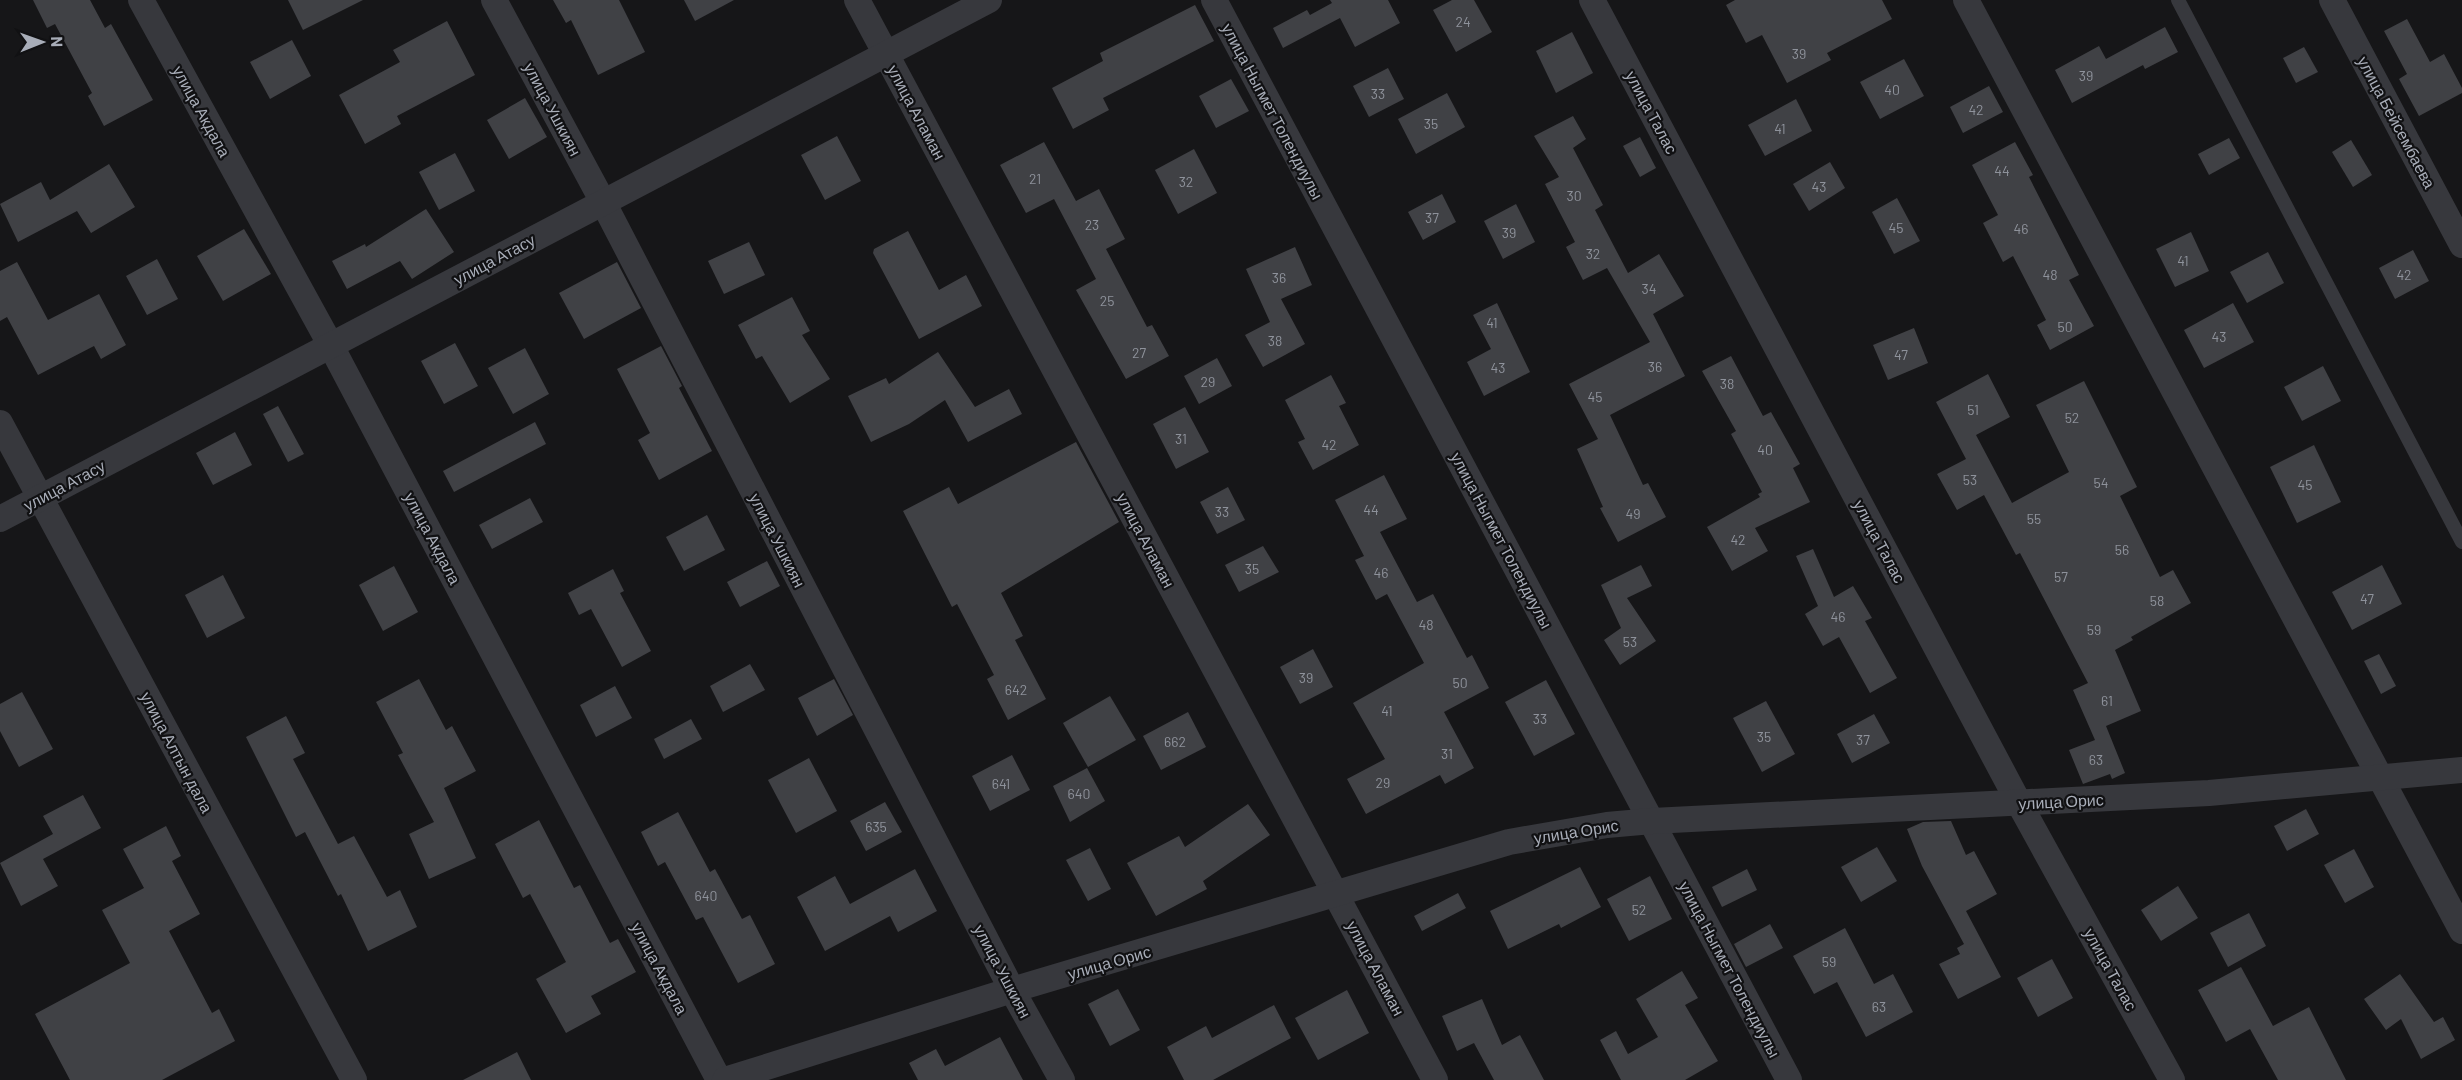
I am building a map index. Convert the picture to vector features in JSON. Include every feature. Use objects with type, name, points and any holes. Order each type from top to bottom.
[{"type":"street","name":"улица Акдала","points":[[141,0],[330,344],[719,1080]]},
{"type":"street","name":"улица Ушкиян","points":[[494,0],[603,202],[1012,990],[1062,1080]]},
{"type":"street","name":"улица Аламан","points":[[857,0],[1435,1080]]},
{"type":"street","name":"улица Атасу","points":[[0,519],[989,0]]},
{"type":"street","name":"улица Ныгмет Толендиулы","points":[[1214,0],[1789,1080]]},
{"type":"street","name":"улица Талас","points":[[1592,0],[2019,803],[2172,1080]]},
{"type":"street","points":[[1966,0],[2462,931]]},
{"type":"street","name":"улица Бейсембаева","points":[[2332,0],[2462,245]]},
{"type":"street","name":"улица Алтын дала","points":[[0,423],[354,1080]]},
{"type":"street","name":"улица Орис","points":[[724,1080],[1012,990],[1509,842],[1607,825],[1652,821],[2208,793],[2462,770]]},
{"type":"lane","points":[[2178,0],[2462,542]]},
{"type":"building","points":[[33,0],[90,0],[105,28],[111,24],[153,100],[104,126],[88,96],[92,93],[55,24],[47,28]]},
{"type":"building","points":[[288,0],[363,0],[303,30]]},
{"type":"building","points":[[553,0],[619,0],[645,52],[598,75],[571,20],[566,23]]},
{"type":"building","points":[[684,0],[734,0],[695,21]]},
{"type":"building","points":[[1330,0],[1388,0],[1400,23],[1355,47],[1340,18],[1283,48],[1273,28],[1307,10],[1310,15],[1332,3]]},
{"type":"building","points":[[1452,0],[1474,0],[1492,32],[1456,52],[1433,10]]},
{"type":"building","points":[[1735,0],[1882,0],[1892,19],[1827,53],[1831,60],[1787,83],[1762,35],[1746,43],[1726,5]]},
{"type":"building","points":[[1195,5],[1214,41],[1103,98],[1109,110],[1073,129],[1052,88],[1103,61],[1100,53]]},
{"type":"building","points":[[2407,19],[2430,62],[2444,54],[2462,88],[2462,93],[2419,116],[2399,79],[2407,74],[2384,31]]},
{"type":"building","points":[[447,21],[475,75],[397,116],[401,124],[365,144],[339,95],[400,62],[393,50]]},
{"type":"building","points":[[2165,27],[2178,52],[2145,69],[2143,65],[2072,103],[2055,70],[2099,46],[2106,59]]},
{"type":"building","points":[[1572,32],[1593,73],[1556,93],[1536,51]]},
{"type":"building","points":[[292,40],[311,76],[270,99],[250,62]]},
{"type":"building","points":[[2304,47],[2318,72],[2296,83],[2283,58]]},
{"type":"building","points":[[1904,59],[1924,96],[1880,119],[1860,82]]},
{"type":"building","points":[[1388,68],[1404,99],[1369,117],[1353,86]]},
{"type":"building","points":[[1231,79],[1249,111],[1216,128],[1199,96]]},
{"type":"building","points":[[1989,86],[2003,112],[1963,133],[1950,107]]},
{"type":"building","points":[[1447,93],[1465,127],[1416,154],[1398,119]]},
{"type":"building","points":[[525,98],[547,137],[509,159],[487,120]]},
{"type":"building","points":[[1796,99],[1812,131],[1765,156],[1748,125]]},
{"type":"building","points":[[1573,116],[1586,139],[1573,148],[1603,205],[1595,210],[1628,273],[1659,254],[1684,296],[1653,314],[1685,376],[1610,415],[1643,485],[1648,483],[1666,517],[1618,542],[1600,508],[1603,507],[1577,449],[1598,439],[1569,384],[1650,342],[1607,268],[1583,280],[1566,247],[1575,242],[1545,184],[1559,177],[1534,136]]},
{"type":"building","points":[[837,136],[861,181],[825,200],[801,155]]},
{"type":"building","points":[[1640,137],[1656,168],[1640,177],[1623,146]]},
{"type":"building","points":[[2229,138],[2240,158],[2209,175],[2198,154]]},
{"type":"building","points":[[2351,140],[2372,175],[2353,187],[2332,152]]},
{"type":"building","points":[[1044,142],[1076,201],[1099,189],[1125,239],[1106,249],[1147,327],[1152,325],[1169,356],[1126,379],[1076,290],[1096,279],[1054,199],[1026,213],[1000,165]]},
{"type":"building","points":[[2015,142],[2033,175],[2029,177],[2079,275],[2069,280],[2094,326],[2050,350],[2037,325],[2046,320],[2013,256],[2003,262],[1983,223],[1998,215],[1972,165]]},
{"type":"building","points":[[1194,149],[1217,193],[1178,214],[1155,170]]},
{"type":"building","points":[[455,153],[475,191],[439,210],[419,172]]},
{"type":"building","points":[[1830,162],[1845,188],[1809,211],[1793,184]]},
{"type":"building","points":[[109,164],[135,207],[91,233],[77,211],[18,242],[0,204],[41,182],[50,200]]},
{"type":"building","points":[[1442,194],[1456,222],[1423,240],[1408,212]]},
{"type":"building","points":[[1897,198],[1920,241],[1894,254],[1872,212]]},
{"type":"building","points":[[1516,204],[1535,242],[1503,259],[1484,221]]},
{"type":"building","points":[[426,209],[454,252],[412,279],[400,261],[347,289],[332,261],[365,244],[366,247]]},
{"type":"building","points":[[244,229],[271,274],[223,301],[197,256]]},
{"type":"building","points":[[908,231],[939,290],[966,275],[982,306],[919,339],[873,253],[874,249]]},
{"type":"building","points":[[2191,232],[2209,271],[2175,287],[2156,249]]},
{"type":"building","points":[[749,242],[765,275],[724,294],[708,261]]},
{"type":"building","points":[[1295,247],[1312,285],[1281,299],[1305,344],[1263,367],[1245,335],[1270,322],[1246,269]]},
{"type":"building","points":[[2413,250],[2429,281],[2395,299],[2379,268]]},
{"type":"building","points":[[2268,252],[2284,283],[2247,303],[2230,272]]},
{"type":"building","points":[[157,259],[178,299],[147,315],[126,276]]},
{"type":"building","points":[[17,262],[48,320],[99,294],[126,345],[101,359],[94,346],[38,375],[7,317],[0,321],[0,271]]},
{"type":"building","points":[[617,262],[641,308],[584,339],[559,293]]},
{"type":"building","points":[[792,297],[810,331],[802,335],[830,379],[790,403],[762,356],[756,359],[738,325]]},
{"type":"building","points":[[1497,303],[1530,372],[1484,396],[1467,362],[1491,349],[1473,315]]},
{"type":"building","points":[[2233,303],[2254,342],[2204,368],[2184,330]]},
{"type":"building","points":[[1914,328],[1928,363],[1888,380],[1873,345]]},
{"type":"building","points":[[455,343],[478,386],[444,404],[421,361]]},
{"type":"building","points":[[661,346],[682,386],[679,388],[712,451],[659,480],[638,440],[650,433],[617,369]]},
{"type":"building","points":[[525,348],[549,394],[513,414],[488,368]]},
{"type":"building","points":[[938,352],[975,407],[1009,389],[1022,414],[968,442],[945,400],[909,424],[871,442],[848,396],[886,378],[889,384]]},
{"type":"building","points":[[1731,356],[1763,416],[1771,412],[1800,464],[1793,468],[1810,502],[1755,528],[1768,551],[1732,571],[1707,527],[1760,497],[1758,494],[1762,492],[1731,434],[1736,431],[1702,371]]},
{"type":"building","points":[[1217,358],[1232,386],[1199,404],[1184,376]]},
{"type":"building","points":[[2323,366],[2341,401],[2302,421],[2284,387]]},
{"type":"building","points":[[1988,374],[2010,417],[1976,435],[2012,503],[2069,472],[2036,405],[2084,381],[2137,487],[2120,496],[2160,577],[2173,570],[2191,603],[2131,637],[2133,640],[2115,650],[2141,711],[2106,726],[2125,773],[2112,779],[2110,774],[2083,784],[2069,750],[2095,740],[2073,690],[2088,683],[2020,553],[2016,555],[1984,495],[1957,510],[1937,474],[1966,459],[1936,402]]},
{"type":"building","points":[[1331,375],[1346,403],[1339,406],[1359,445],[1313,470],[1298,442],[1305,439],[1285,400]]},
{"type":"building","points":[[278,406],[304,454],[288,462],[263,414]]},
{"type":"building","points":[[1185,407],[1209,452],[1176,469],[1153,424]]},
{"type":"building","points":[[535,422],[546,444],[454,492],[443,471]]},
{"type":"building","points":[[235,432],[252,465],[213,485],[196,453]]},
{"type":"building","points":[[1076,442],[1119,522],[1001,593],[1023,636],[1015,640],[1046,699],[1008,720],[987,679],[994,675],[957,604],[952,607],[903,511],[949,487],[958,504]]},
{"type":"building","points":[[2314,445],[2341,502],[2297,523],[2270,467]]},
{"type":"building","points":[[1384,475],[1407,519],[1380,532],[1417,602],[1433,594],[1467,658],[1472,655],[1489,688],[1444,712],[1474,768],[1445,784],[1440,775],[1366,814],[1347,779],[1385,759],[1353,703],[1424,663],[1387,594],[1376,600],[1355,560],[1364,556],[1335,500]]},
{"type":"building","points":[[1228,487],[1245,520],[1217,534],[1200,502]]},
{"type":"building","points":[[530,498],[543,522],[492,549],[479,525]]},
{"type":"building","points":[[707,515],[725,550],[684,571],[666,537]]},
{"type":"building","points":[[1263,546],[1279,572],[1239,592],[1225,565]]},
{"type":"building","points":[[1813,549],[1834,597],[1853,586],[1872,618],[1865,621],[1897,678],[1870,693],[1839,637],[1823,646],[1805,614],[1818,606],[1796,556]]},
{"type":"building","points":[[767,561],[780,586],[740,607],[727,582]]},
{"type":"building","points":[[1641,565],[1652,586],[1627,598],[1656,641],[1620,665],[1604,640],[1621,628],[1601,585]]},
{"type":"building","points":[[2382,565],[2402,604],[2352,630],[2332,592]]},
{"type":"building","points":[[394,566],[418,612],[383,631],[359,585]]},
{"type":"building","points":[[613,569],[624,591],[620,593],[651,651],[622,667],[591,609],[579,615],[568,593]]},
{"type":"building","points":[[223,575],[245,618],[207,638],[185,595]]},
{"type":"building","points":[[1313,649],[1333,687],[1300,704],[1280,667]]},
{"type":"building","points":[[2379,654],[2396,686],[2381,694],[2364,661]]},
{"type":"building","points":[[750,664],[765,690],[723,712],[710,686]]},
{"type":"building","points":[[419,679],[446,730],[452,726],[476,771],[444,788],[476,858],[429,879],[409,834],[434,822],[398,755],[403,753],[376,702]]},
{"type":"building","points":[[834,679],[853,715],[817,736],[798,698]]},
{"type":"building","points":[[1546,680],[1575,734],[1534,756],[1505,702]]},
{"type":"building","points":[[615,686],[632,718],[596,737],[580,705]]},
{"type":"building","points":[[22,692],[53,749],[19,767],[0,731],[0,704]]},
{"type":"building","points":[[1110,696],[1136,740],[1088,767],[1063,723]]},
{"type":"building","points":[[1766,701],[1795,754],[1762,772],[1733,718]]},
{"type":"building","points":[[1188,712],[1206,747],[1161,770],[1143,736]]},
{"type":"building","points":[[1874,714],[1890,743],[1852,763],[1837,734]]},
{"type":"building","points":[[286,716],[305,753],[293,759],[338,844],[354,836],[387,897],[400,890],[417,927],[368,951],[341,894],[338,896],[305,832],[296,837],[246,737]]},
{"type":"building","points":[[691,719],[702,739],[664,759],[654,739]]},
{"type":"building","points":[[1012,755],[1030,790],[990,811],[972,776]]},
{"type":"building","points":[[809,758],[837,811],[796,833],[768,780]]},
{"type":"building","points":[[1087,768],[1105,801],[1070,822],[1053,786]]},
{"type":"building","points":[[83,795],[101,828],[43,859],[58,886],[21,906],[0,863],[53,834],[43,816]]},
{"type":"building","points":[[885,802],[902,832],[866,851],[850,821]]},
{"type":"building","points":[[1248,804],[1270,835],[1203,881],[1207,889],[1156,916],[1127,863],[1179,836],[1185,847]]},
{"type":"building","points":[[2306,809],[2319,834],[2287,851],[2274,826]]},
{"type":"building","points":[[678,812],[710,872],[715,869],[742,919],[750,915],[775,964],[738,983],[703,917],[696,920],[665,862],[658,866],[641,832]]},
{"type":"building","points":[[539,820],[574,888],[580,885],[610,943],[618,939],[636,972],[591,996],[601,1014],[566,1033],[536,979],[566,962],[530,894],[523,898],[495,844]]},
{"type":"building","points":[[1951,821],[1966,855],[1974,851],[1997,894],[1966,911],[2001,977],[1958,999],[1939,964],[1960,954],[1957,948],[1964,944],[1922,866],[1907,829],[1923,822]]},
{"type":"building","points":[[166,826],[181,856],[172,861],[200,914],[169,931],[212,1013],[219,1009],[235,1041],[162,1080],[70,1080],[35,1014],[130,963],[102,910],[144,888],[123,849]]},
{"type":"building","points":[[1877,847],[1897,881],[1861,902],[1841,867]]},
{"type":"building","points":[[1090,848],[1111,889],[1088,901],[1066,860]]},
{"type":"building","points":[[2354,849],[2374,887],[2345,903],[2324,865]]},
{"type":"building","points":[[1580,867],[1601,907],[1561,928],[1559,924],[1508,949],[1490,911]]},
{"type":"building","points":[[915,869],[937,911],[898,932],[890,916],[825,951],[797,897],[835,876],[850,904]]},
{"type":"building","points":[[1747,869],[1757,890],[1722,907],[1712,887]]},
{"type":"building","points":[[1650,876],[1672,919],[1629,941],[1607,899]]},
{"type":"building","points":[[2178,886],[2198,918],[2161,941],[2141,910]]},
{"type":"building","points":[[1458,893],[1466,908],[1422,931],[1414,916]]},
{"type":"building","points":[[2249,913],[2266,946],[2228,967],[2210,933]]},
{"type":"building","points":[[1770,924],[1783,948],[1746,967],[1734,944]]},
{"type":"building","points":[[1845,928],[1874,984],[1893,974],[1913,1012],[1866,1037],[1837,982],[1814,994],[1793,956]]},
{"type":"building","points":[[2052,959],[2073,998],[2038,1017],[2017,978]]},
{"type":"building","points":[[2241,967],[2273,1026],[2309,1007],[2346,1080],[2278,1080],[2250,1029],[2226,1042],[2198,990]]},
{"type":"building","points":[[1682,971],[1698,998],[1685,1005],[1718,1061],[1685,1080],[1621,1080],[1600,1040],[1616,1031],[1628,1054],[1658,1037],[1636,999]]},
{"type":"building","points":[[2400,974],[2434,1022],[2443,1017],[2455,1040],[2421,1059],[2401,1019],[2386,1030],[2364,999]]},
{"type":"building","points":[[1118,989],[1140,1030],[1110,1046],[1088,1004]]},
{"type":"building","points":[[1347,990],[1369,1033],[1318,1060],[1295,1018]]},
{"type":"building","points":[[1482,999],[1502,1045],[1520,1035],[1544,1080],[1494,1080],[1474,1043],[1457,1051],[1442,1016]]},
{"type":"building","points":[[1274,1005],[1291,1038],[1213,1080],[1184,1080],[1167,1047],[1206,1026],[1212,1038]]},
{"type":"building","points":[[1000,1037],[1023,1080],[918,1080],[909,1063],[936,1049],[945,1066]]},
{"type":"building","points":[[517,1052],[531,1080],[463,1080]]}]
